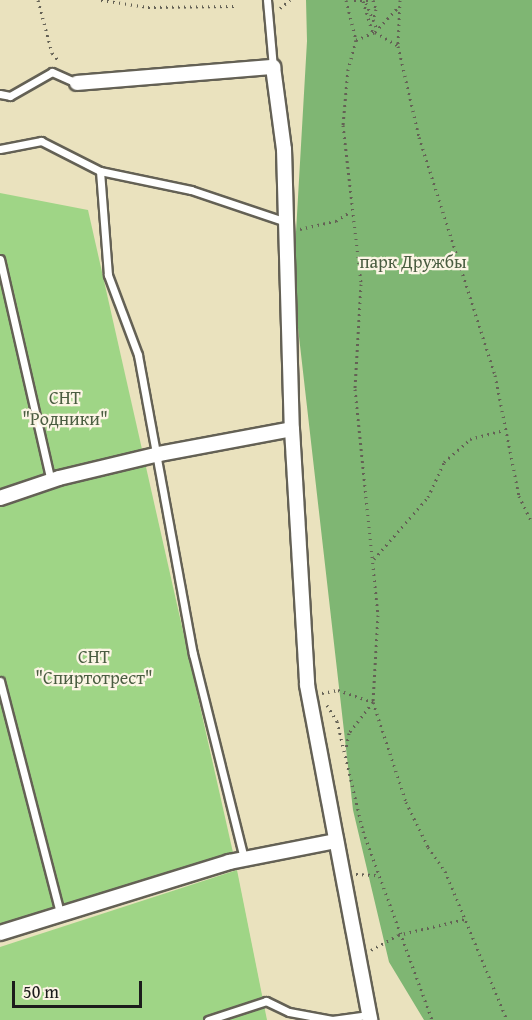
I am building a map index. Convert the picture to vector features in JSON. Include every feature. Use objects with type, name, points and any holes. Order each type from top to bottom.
[{"type":"street","points":[[77,83],[273,67],[284,149],[292,429],[307,685],[369,1017]]},
{"type":"street","points":[[0,498],[51,481],[159,454],[292,429]]},
{"type":"street","points":[[0,933],[60,913],[244,860],[336,841]]},
{"type":"lane","points":[[267,0],[273,67]]},
{"type":"lane","points":[[0,94],[10,96],[52,72],[77,83]]},
{"type":"lane","points":[[0,149],[41,141],[100,171],[191,190],[286,222]]},
{"type":"lane","points":[[100,171],[108,275],[138,355],[159,454],[194,654],[244,860]]},
{"type":"lane","points":[[0,259],[51,481]]},
{"type":"lane","points":[[0,681],[60,913]]},
{"type":"lane","points":[[208,1020],[266,1001],[289,1012],[332,1020],[369,1017]]},
{"type":"path","points":[[38,0],[52,53],[77,83]]},
{"type":"path","points":[[102,0],[148,7],[235,6]]},
{"type":"path","points":[[346,0],[356,40],[348,69],[343,125],[350,212],[361,284],[356,422],[374,559],[378,615],[373,702],[406,802],[428,847],[445,871],[507,1020]]},
{"type":"path","points":[[354,0],[367,1],[376,9],[373,21]]},
{"type":"path","points":[[400,0],[398,46],[419,136],[495,375],[504,430],[519,496],[532,523]]},
{"type":"path","points":[[367,1],[375,31]]},
{"type":"path","points":[[367,1],[375,31],[398,46]]},
{"type":"path","points":[[356,40],[375,31],[398,7]]},
{"type":"path","points":[[286,222],[307,230],[350,212]]},
{"type":"path","points":[[374,559],[428,497],[444,462],[470,439],[504,430]]},
{"type":"path","points":[[373,702],[338,690],[321,693],[337,721],[363,831],[398,935],[432,1020]]},
{"type":"path","points":[[345,750],[349,733],[373,702]]},
{"type":"path","points":[[343,873],[378,875]]},
{"type":"path","points":[[358,956],[398,935],[465,919]]},
{"type":"green space","name":"парк Дружбы","points":[[306,0],[532,0],[532,1020],[424,1020],[389,962],[353,810],[293,284],[307,41]]},
{"type":"green space","name":"СНТ \"Спиртотрест\"","points":[[0,193],[88,210],[234,857],[0,936]]},
{"type":"green space","points":[[237,870],[267,1020],[0,1020],[0,947]]},
{"type":"park label","name":"СНТ \"Родники\"","points":[[65,409]]}]
